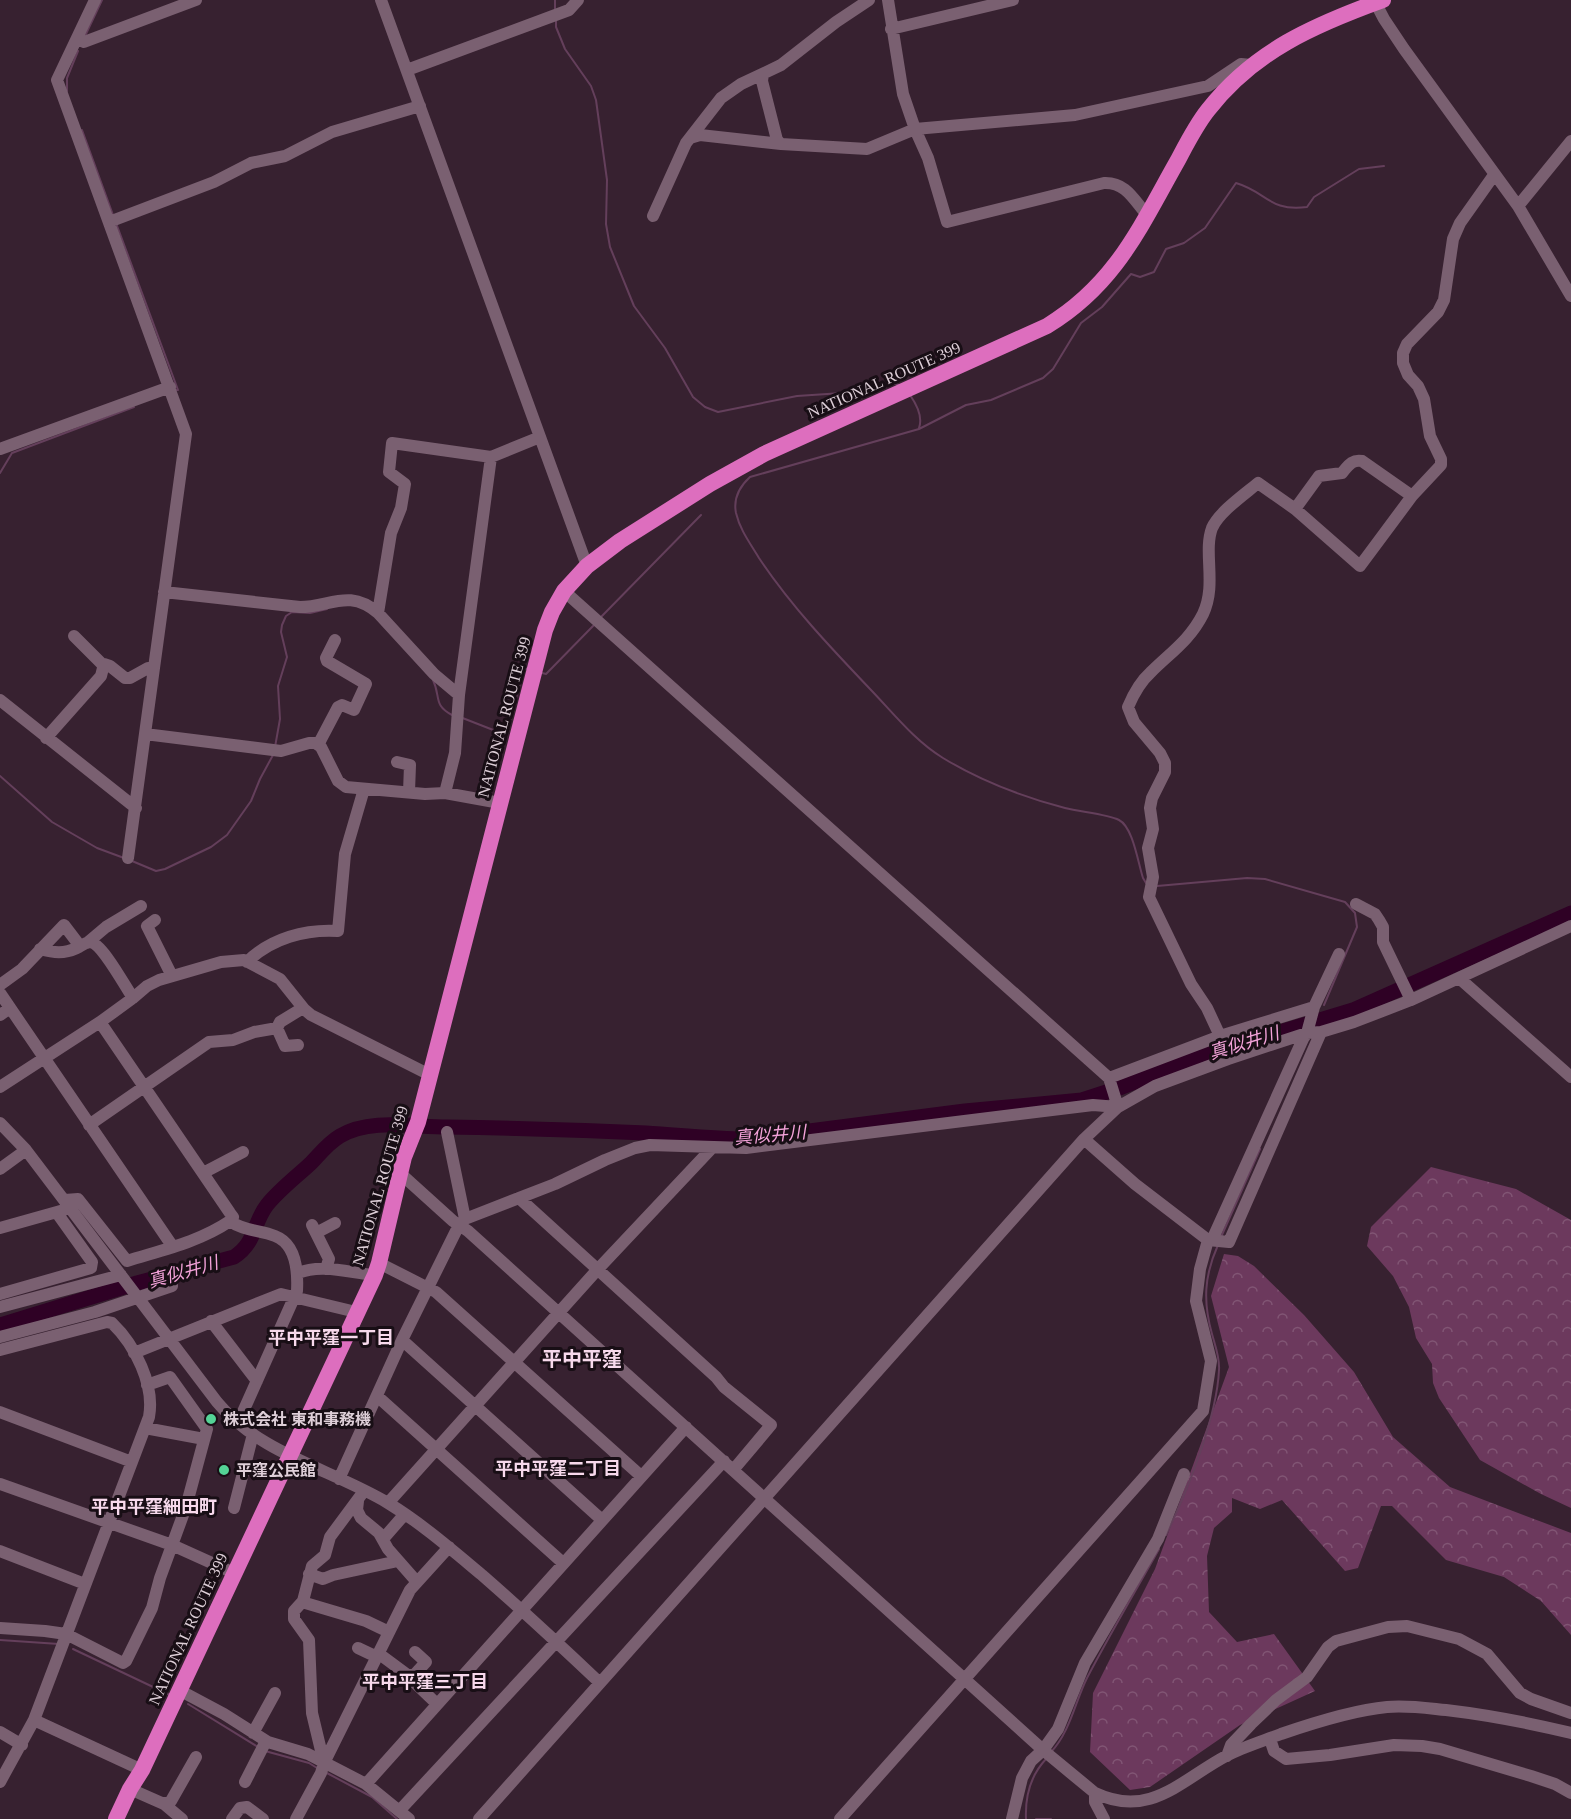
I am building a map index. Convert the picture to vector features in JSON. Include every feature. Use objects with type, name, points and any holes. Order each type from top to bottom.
[{"type":"highway","name":"NATIONAL ROUTE 399","points":[[116,1819],[142,1770],[377,1269],[404,1157],[418,1122],[545,630],[564,591],[587,566],[620,541],[710,484],[764,454],[1047,326],[1070,312],[1112,270],[1131,244],[1208,111],[1251,65],[1303,33],[1377,1]]},
{"type":"street","points":[[94,0],[57,80],[113,220],[186,434],[128,858]]},
{"type":"street","points":[[77,39],[84,42],[196,0]]},
{"type":"street","points":[[381,0],[587,566]]},
{"type":"street","points":[[407,70],[555,15],[573,7],[578,0]]},
{"type":"street","points":[[653,216],[690,138],[721,98],[741,84],[781,65],[836,22],[869,0]]},
{"type":"street","points":[[888,0],[903,94],[928,158],[947,222],[1104,183],[1116,183],[1122,186],[1147,215]]},
{"type":"street","points":[[891,28],[1013,0]]},
{"type":"street","points":[[1377,1],[1404,49],[1518,206],[1571,296]]},
{"type":"street","points":[[690,138],[700,135],[781,144],[867,149],[915,129],[1075,115],[1208,86],[1241,64],[1251,65]]},
{"type":"street","points":[[763,74],[762,81],[777,140],[781,144]]},
{"type":"street","points":[[113,220],[214,182],[251,163],[285,156],[332,132],[420,106]]},
{"type":"street","points":[[1518,206],[1571,141]]},
{"type":"street","points":[[1227,1058],[1208,1008],[1191,984],[1149,897],[1151,886],[1148,848],[1153,829],[1150,808],[1152,798],[1165,772],[1165,763],[1160,753],[1134,722],[1128,706],[1149,674],[1182,645],[1203,614],[1210,592],[1212,528],[1219,517],[1258,483],[1296,509],[1360,567],[1413,496],[1438,470],[1441,459],[1430,436],[1424,399],[1418,386],[1408,375],[1403,363],[1403,353],[1407,344],[1438,312],[1444,300],[1453,239],[1460,223],[1494,175]]},
{"type":"street","points":[[0,449],[170,387]]},
{"type":"street","points":[[378,613],[391,532],[401,508],[405,484],[389,472],[392,443],[491,457],[540,437]]},
{"type":"street","points":[[445,793],[455,753],[459,695],[491,457]]},
{"type":"street","points":[[1296,509],[1319,476],[1342,473],[1352,461],[1357,460],[1413,496]]},
{"type":"street","points":[[564,591],[1110,1080],[1117,1104]]},
{"type":"street","points":[[164,592],[300,607],[315,607],[333,600],[347,599],[365,605],[378,613],[434,674],[459,695]]},
{"type":"street","points":[[74,636],[103,665],[110,666],[125,678],[130,678],[148,668],[153,671]]},
{"type":"street","points":[[318,745],[339,707],[342,705],[354,710],[366,684],[327,662],[326,658],[335,640]]},
{"type":"street","points":[[46,738],[101,676],[103,665]]},
{"type":"street","points":[[0,700],[136,808]]},
{"type":"street","points":[[145,734],[276,750],[309,743],[318,745],[340,784],[346,787],[445,793],[500,803]]},
{"type":"street","points":[[397,762],[410,765],[409,792]]},
{"type":"street","points":[[247,962],[265,948],[306,931],[338,931],[346,846],[364,789]]},
{"type":"street","points":[[1356,904],[1375,914],[1379,920],[1383,927],[1383,942],[1410,998]]},
{"type":"street","points":[[40,949],[55,953],[70,951],[141,906]]},
{"type":"street","points":[[155,920],[147,926],[172,976]]},
{"type":"street","points":[[0,985],[22,969],[64,925],[84,944],[95,944],[106,956],[133,999]]},
{"type":"street","points":[[479,1819],[1117,1104],[1155,1086],[1227,1058],[1307,1032],[1321,1032],[1410,998],[1571,926]]},
{"type":"street","points":[[840,1819],[1203,1411],[1211,1361],[1196,1301],[1200,1269],[1215,1241],[1307,1032],[1313,1009],[1339,954]]},
{"type":"street","points":[[0,1087],[100,1022],[133,999],[147,986],[221,962],[247,962],[280,979],[303,1008],[321,1021],[352,1034],[430,1075]]},
{"type":"street","points":[[1459,978],[1571,1077]]},
{"type":"street","points":[[0,993],[5,1012],[44,1057],[173,1247]]},
{"type":"street","points":[[277,1028],[280,1022],[303,1008]]},
{"type":"street","points":[[1110,1080],[1221,1038],[1313,1009]]},
{"type":"street","points":[[0,1228],[57,1213],[68,1204],[78,1200],[127,1261],[207,1234],[233,1217],[100,1022]]},
{"type":"street","points":[[277,1028],[291,1049]]},
{"type":"street","points":[[89,1125],[208,1042],[233,1040],[254,1032],[277,1028]]},
{"type":"street","points":[[1084,1139],[1135,1184],[1215,1241],[1228,1242],[1321,1032]]},
{"type":"street","points":[[462,1222],[635,1148],[650,1145],[746,1148],[1093,1105],[1117,1104]]},
{"type":"street","points":[[0,1123],[26,1150],[217,1402],[238,1423],[290,1455],[339,1479],[361,1496],[388,1503],[449,1547],[521,1609],[599,1682]]},
{"type":"street","points":[[339,1479],[402,1340],[462,1222],[447,1132]]},
{"type":"street","points":[[388,1503],[598,1269],[712,1148]]},
{"type":"street","points":[[0,1169],[26,1150]]},
{"type":"street","points":[[203,1173],[243,1152]]},
{"type":"street","points":[[401,1174],[462,1222],[1047,1753],[1103,1797],[1130,1803],[1158,1799],[1227,1756],[1270,1739],[1347,1715],[1387,1707],[1415,1706],[1463,1712],[1523,1721],[1571,1733]]},
{"type":"street","points":[[179,1690],[224,1714],[253,1733],[263,1746],[308,1754],[323,1768],[366,1784],[405,1815],[557,1642],[729,1465],[771,1425],[724,1387],[716,1377],[519,1198]]},
{"type":"street","points":[[0,1294],[91,1268],[92,1263],[57,1213]]},
{"type":"street","points":[[230,1221],[239,1227],[274,1235],[284,1242],[298,1273],[297,1291],[238,1423]]},
{"type":"street","points":[[326,1269],[329,1259],[314,1229],[335,1223]]},
{"type":"street","points":[[298,1273],[326,1269],[377,1269],[429,1287],[641,1476]]},
{"type":"street","points":[[0,1307],[121,1275]]},
{"type":"street","points":[[0,1336],[95,1312],[172,1286]]},
{"type":"street","points":[[134,1353],[281,1294],[356,1312]]},
{"type":"street","points":[[212,1321],[257,1381]]},
{"type":"street","points":[[0,1350],[107,1322],[117,1328],[134,1353],[147,1385],[151,1406],[145,1428],[34,1720],[0,1782]]},
{"type":"street","points":[[402,1340],[602,1520]]},
{"type":"street","points":[[0,1628],[45,1630],[66,1634],[123,1663],[126,1661],[152,1608],[160,1578],[186,1507],[207,1429],[170,1377],[147,1385]]},
{"type":"street","points":[[377,1396],[562,1563]]},
{"type":"street","points":[[0,1412],[132,1462]]},
{"type":"street","points":[[366,1784],[687,1426]]},
{"type":"street","points":[[145,1428],[204,1439]]},
{"type":"street","points":[[234,1508],[253,1434]]},
{"type":"street","points":[[1012,1819],[1022,1778],[1031,1761],[1047,1753],[1090,1653],[1158,1539],[1184,1474]]},
{"type":"street","points":[[0,1484],[172,1545],[234,1573]]},
{"type":"street","points":[[361,1496],[357,1510],[361,1518],[375,1529],[388,1549],[417,1582]]},
{"type":"street","points":[[323,1768],[312,1713],[309,1640],[294,1619],[294,1611],[302,1602],[314,1564],[325,1555],[330,1537],[361,1496]]},
{"type":"street","points":[[383,1539],[404,1515]]},
{"type":"street","points":[[296,1819],[410,1590],[449,1547]]},
{"type":"street","points":[[0,1551],[85,1584]]},
{"type":"street","points":[[309,1574],[323,1579],[398,1561]]},
{"type":"street","points":[[302,1602],[366,1621],[389,1632]]},
{"type":"street","points":[[1227,1756],[1231,1745],[1276,1700],[1307,1677],[1323,1651],[1336,1641],[1388,1627],[1407,1626],[1459,1639],[1487,1654],[1520,1693],[1571,1713]]},
{"type":"street","points":[[358,1648],[377,1655],[409,1676],[426,1662],[415,1652]]},
{"type":"street","points":[[412,1675],[414,1682],[437,1704]]},
{"type":"street","points":[[253,1733],[274,1693]]},
{"type":"street","points":[[221,1728],[224,1714]]},
{"type":"street","points":[[34,1720],[142,1770]]},
{"type":"street","points":[[0,1732],[22,1745]]},
{"type":"street","points":[[1270,1739],[1274,1751],[1286,1759],[1394,1745],[1440,1749],[1555,1784],[1571,1793]]},
{"type":"street","points":[[245,1782],[263,1746]]},
{"type":"street","points":[[164,1804],[171,1801],[196,1757]]},
{"type":"street","points":[[130,1789],[164,1804],[182,1819]]},
{"type":"street","points":[[1095,1793],[1095,1802],[1104,1819]]},
{"type":"street","points":[[232,1819],[240,1808],[247,1807],[263,1819]]},
{"type":"green space","points":[[1431,1167],[1516,1189],[1571,1220],[1571,1508],[1480,1460],[1439,1398],[1433,1383],[1432,1364],[1416,1338],[1409,1307],[1393,1276],[1367,1246],[1371,1227]]},
{"type":"green space","points":[[1224,1254],[1238,1256],[1254,1266],[1304,1315],[1354,1372],[1393,1437],[1450,1487],[1571,1533],[1571,1635],[1541,1601],[1504,1577],[1446,1560],[1392,1506],[1381,1506],[1358,1568],[1345,1571],[1282,1500],[1260,1509],[1232,1498],[1232,1512],[1214,1528],[1207,1556],[1209,1612],[1237,1642],[1274,1634],[1315,1691],[1240,1725],[1150,1787],[1130,1790],[1090,1752],[1093,1693],[1155,1569],[1229,1367],[1211,1296]]},
{"type":"waterway","points":[[85,36],[102,0]]},
{"type":"waterway","points":[[555,0],[555,9]]},
{"type":"waterway","points":[[556,21],[556,27],[565,49],[591,86],[596,100],[607,180],[606,224],[610,247],[634,306],[665,348],[693,397],[705,407],[718,412],[797,396],[842,393],[893,383],[899,385]]},
{"type":"waterway","points":[[67,91],[67,78],[78,51]]},
{"type":"waterway","points":[[82,130],[113,215]]},
{"type":"waterway","points":[[1146,883],[1131,837],[1119,820],[1049,804],[1002,788],[943,758],[914,735],[826,642],[771,576],[740,525],[735,508],[736,498],[750,477],[919,429],[966,405],[991,400],[1043,378],[1053,369],[1081,323],[1102,307],[1131,274],[1140,277],[1154,272],[1166,249],[1184,243],[1205,228],[1236,183],[1284,207],[1307,207],[1314,197],[1359,169],[1384,166]]},
{"type":"waterway","points":[[116,223],[178,390],[176,390]]},
{"type":"waterway","points":[[910,395],[919,411],[919,428]]},
{"type":"waterway","points":[[0,473],[12,453],[134,407]]},
{"type":"waterway","points":[[600,618],[701,515]]},
{"type":"waterway","points":[[275,747],[280,719],[278,686],[287,657],[281,632],[282,625],[286,616],[292,612],[310,613],[327,609]]},
{"type":"waterway","points":[[542,673],[546,674],[594,625]]},
{"type":"waterway","points":[[460,717],[506,735],[524,668],[527,669]]},
{"type":"waterway","points":[[433,680],[442,708],[452,715]]},
{"type":"waterway","points":[[132,861],[156,871],[165,869],[211,847],[227,835],[251,801],[273,755]]},
{"type":"waterway","points":[[0,776],[52,822],[97,848],[124,858]]},
{"type":"waterway","points":[[1157,886],[1247,878],[1265,879],[1345,902],[1355,913],[1357,927],[1324,1005]]},
{"type":"waterway","name":"真似井川","points":[[0,1325],[137,1283],[234,1257],[246,1246],[262,1212],[277,1194],[336,1139],[352,1130],[392,1125],[546,1129],[746,1139],[965,1111],[1082,1100],[1204,1055],[1353,1010],[1571,913]]},
{"type":"waterway","points":[[1221,1237],[1260,1149]]},
{"type":"waterway","points":[[1166,1535],[1200,1454],[1217,1389],[1219,1361],[1207,1311],[1206,1289],[1210,1267],[1218,1245]]},
{"type":"waterway","points":[[1051,1752],[1068,1726],[1083,1687],[1159,1549]]},
{"type":"waterway","points":[[0,1640],[59,1644]]},
{"type":"waterway","points":[[73,1649],[170,1695]]},
{"type":"waterway","points":[[188,1704],[258,1747]]},
{"type":"waterway","points":[[265,1751],[309,1763],[317,1768]]},
{"type":"waterway","points":[[1026,1819],[1026,1802],[1030,1787],[1036,1772],[1046,1759]]},
{"type":"waterway","points":[[325,1772],[372,1797],[397,1819]]},
{"type":"waterway","points":[[1036,1819],[1051,1819]]},
{"type":"place","name":"株式会社 東和事務機","points":[[211,1419]]},
{"type":"place","name":"平窪公民館","points":[[224,1470]]},
{"type":"district","name":"平中平窪一丁目","points":[[331,1338]]},
{"type":"district","name":"平中平窪","points":[[582,1359]]},
{"type":"district","name":"平中平窪二丁目","points":[[558,1469]]},
{"type":"district","name":"平中平窪細田町","points":[[154,1507]]},
{"type":"district","name":"平中平窪三丁目","points":[[425,1682]]}]
